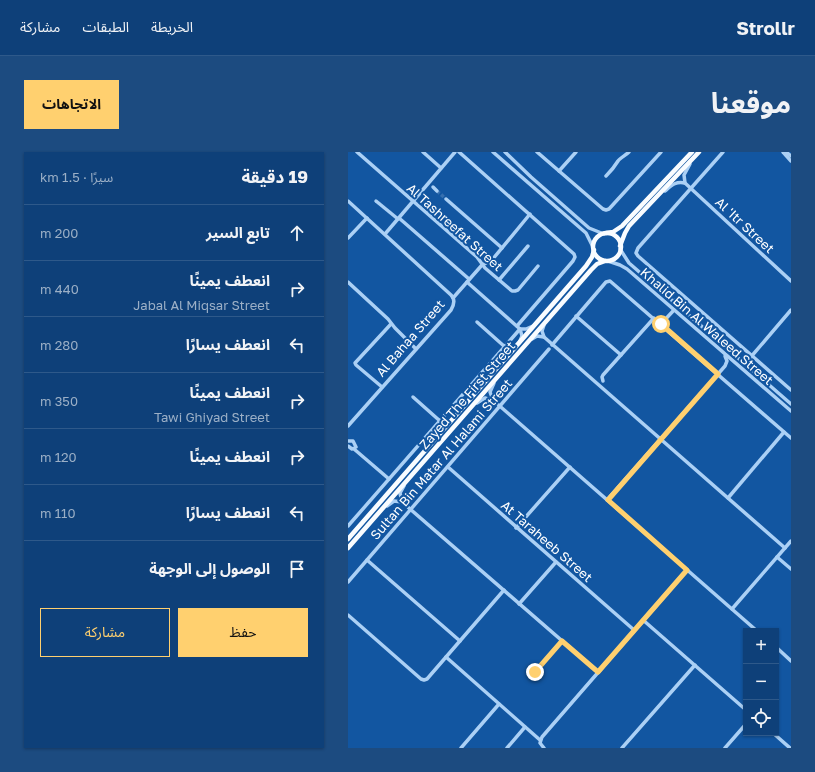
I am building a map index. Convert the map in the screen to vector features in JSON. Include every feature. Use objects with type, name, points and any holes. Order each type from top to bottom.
[{"type":"main road","points":[[692,152],[622,226],[613,232],[596,239],[593,249],[599,258],[606,261],[616,257],[629,226],[699,152]]},
{"type":"main road","points":[[605,234],[616,237],[620,247]]},
{"type":"main road","name":"Zayed The First Street","points":[[348,539],[586,266],[592,257],[593,249]]},
{"type":"main road","name":"Zayed The First Street","points":[[348,548],[591,270],[597,264],[606,261]]},
{"type":"street","name":"Al Tashreefat Street","points":[[357,152],[478,258],[482,265],[511,290],[516,291],[538,266]]},
{"type":"street","points":[[423,152],[441,168]]},
{"type":"street","points":[[384,234],[455,152]]},
{"type":"street","points":[[459,152],[570,249],[575,256],[574,260],[516,326]]},
{"type":"street","points":[[493,152],[583,231],[590,238],[593,249]]},
{"type":"street","points":[[505,152],[589,228],[605,234]]},
{"type":"street","points":[[537,152],[606,210],[609,209],[661,152]]},
{"type":"street","points":[[559,171],[575,152]]},
{"type":"street","points":[[606,176],[620,159],[629,152]]},
{"type":"street","points":[[723,152],[690,187],[636,251],[638,256],[681,297],[791,390]]},
{"type":"street","points":[[783,152],[791,161]]},
{"type":"street","points":[[786,152],[791,156]]},
{"type":"street","points":[[661,193],[676,183],[685,183],[684,174],[694,158]]},
{"type":"street","name":"Al 'Itr Street","points":[[685,183],[791,281]]},
{"type":"street","points":[[433,187],[437,191]]},
{"type":"street","points":[[446,199],[502,248]]},
{"type":"street","name":"Al Bahaa Street","points":[[348,201],[453,298],[451,310],[348,426]]},
{"type":"street","points":[[376,201],[468,281],[520,329],[522,336],[520,342]]},
{"type":"street","points":[[453,298],[482,265],[491,261],[530,214]]},
{"type":"street","points":[[348,238],[367,218]]},
{"type":"street","points":[[499,280],[528,246]]},
{"type":"street","name":"Khalid Bin Al Waleed Street","points":[[620,247],[629,263],[791,404]]},
{"type":"street","name":"Khalid Bin Al Waleed Street","points":[[606,261],[617,263],[624,267],[716,348],[791,411]]},
{"type":"street","points":[[552,345],[606,282],[610,281],[791,438]]},
{"type":"street","points":[[348,282],[388,318],[391,324],[416,349]]},
{"type":"street","points":[[673,301],[681,297]]},
{"type":"street","points":[[678,306],[681,297]]},
{"type":"street","points":[[661,324],[674,310]]},
{"type":"street","points":[[748,366],[751,357],[791,310]]},
{"type":"street","points":[[576,316],[621,355]]},
{"type":"street","points":[[603,381],[602,376],[654,318]]},
{"type":"street","points":[[546,321],[542,330],[544,337],[552,345],[785,548]]},
{"type":"street","points":[[477,322],[505,347]]},
{"type":"street","points":[[382,387],[355,363],[391,324]]},
{"type":"street","points":[[348,526],[520,329],[535,325]]},
{"type":"street","points":[[527,343],[536,336],[544,337]]},
{"type":"street","points":[[716,348],[726,359],[725,366]]},
{"type":"street","name":"Sultan Bin Matar Al Halami Street","points":[[348,582],[549,349]]},
{"type":"street","points":[[742,361],[751,357]]},
{"type":"street","points":[[608,500],[725,366],[731,364],[744,371]]},
{"type":"street","points":[[497,377],[490,392],[494,401],[499,406],[754,628]]},
{"type":"street","points":[[413,397],[440,421]]},
{"type":"street","points":[[472,406],[485,398],[494,401]]},
{"type":"street","points":[[728,498],[784,432]]},
{"type":"street","points":[[349,440],[356,445],[354,449]]},
{"type":"street","points":[[348,446],[351,449],[354,449],[389,479]]},
{"type":"street","name":"At Taraheeb Street","points":[[448,467],[634,630]]},
{"type":"street","points":[[516,528],[570,467]]},
{"type":"street","points":[[402,502],[400,493],[406,482]]},
{"type":"street","points":[[381,510],[394,501],[402,502],[598,672]]},
{"type":"street","points":[[732,609],[791,541]]},
{"type":"street","points":[[777,557],[791,569]]},
{"type":"street","points":[[367,560],[460,641]]},
{"type":"street","points":[[520,604],[556,562]]},
{"type":"street","points":[[540,740],[687,570]]},
{"type":"street","points":[[348,615],[423,680],[427,679],[504,590]]},
{"type":"street","points":[[643,620],[743,707]]},
{"type":"street","points":[[535,672],[562,641]]},
{"type":"street","points":[[779,651],[791,661]]},
{"type":"street","points":[[446,657],[526,727],[540,740],[540,744],[544,748]]},
{"type":"street","points":[[622,748],[695,665]]},
{"type":"street","points":[[461,748],[499,704]]},
{"type":"street","points":[[507,748],[526,727]]},
{"type":"street","points":[[725,748],[743,727]]},
{"type":"street","points":[[776,736],[790,748]]},
{"type":"tunnel","points":[[437,191],[446,199]]},
{"type":"route","points":[[535,672],[562,641],[598,672],[687,570],[608,500],[718,374],[661,324]]}]
